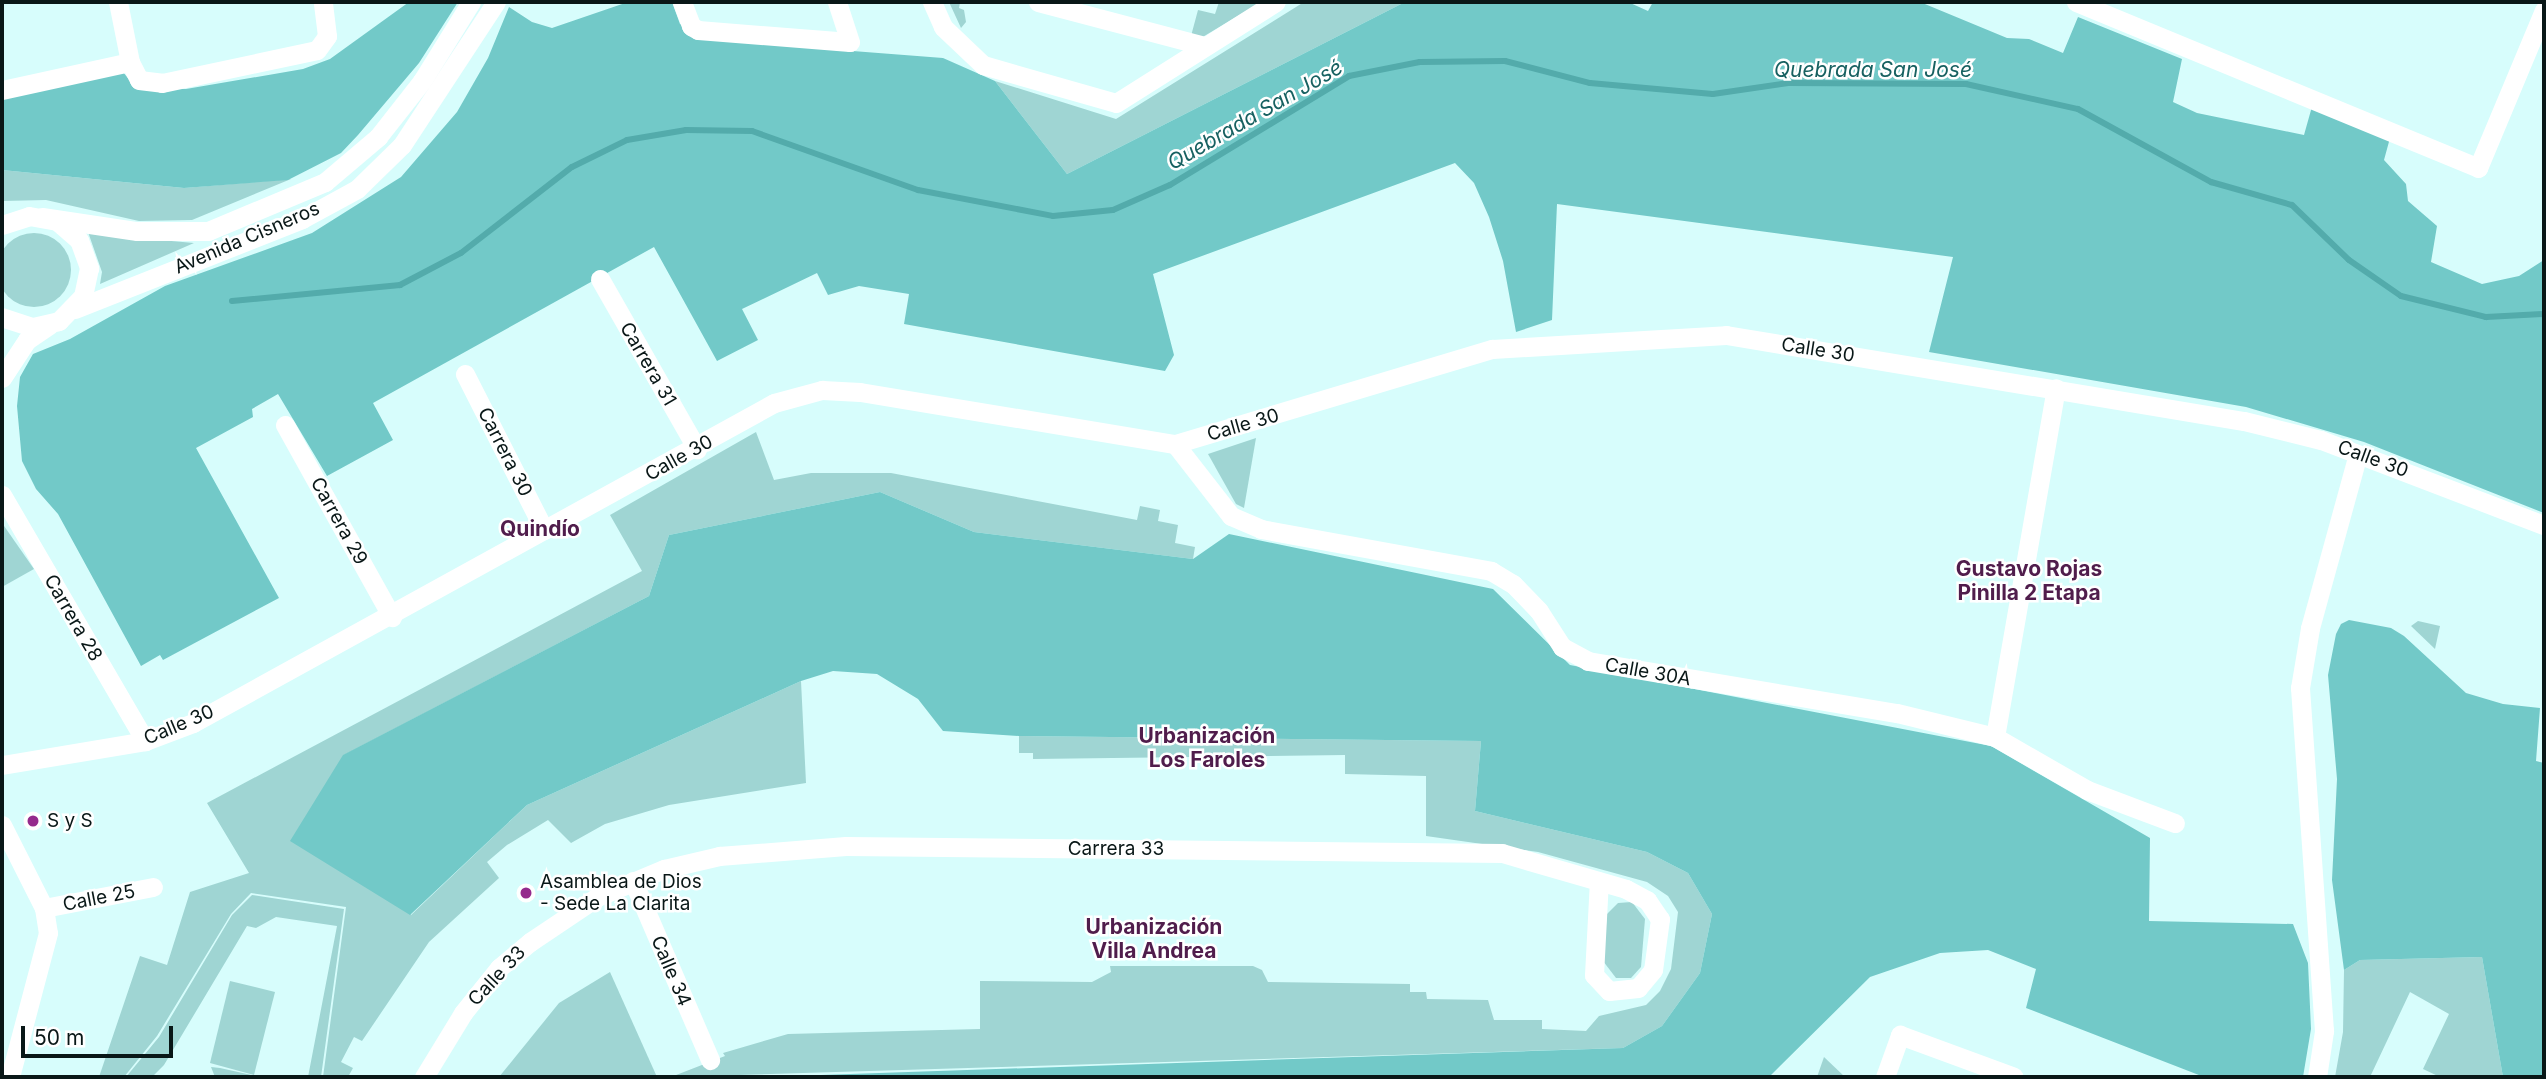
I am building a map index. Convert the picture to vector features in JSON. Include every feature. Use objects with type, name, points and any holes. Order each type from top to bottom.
[{"type":"street","points":[[118,2],[130,62],[139,80],[162,83],[317,50],[327,36],[323,2]]},
{"type":"street","name":"Avenida Cisneros","points":[[6,221],[42,217],[138,231],[208,231],[325,182],[378,137],[422,81],[471,2]]},
{"type":"street","name":"Avenida Cisneros","points":[[41,326],[75,309],[302,219],[357,189],[401,145],[496,2]]},
{"type":"street","points":[[682,2],[691,26],[698,30],[850,42],[837,2]]},
{"type":"street","points":[[932,2],[943,27],[983,65],[1116,103],[1276,2]]},
{"type":"street","points":[[1038,2],[1204,46]]},
{"type":"street","points":[[2076,2],[2478,168],[2544,10]]},
{"type":"street","points":[[2,90],[130,62]]},
{"type":"street","points":[[42,217],[69,229],[86,253],[88,282],[75,309]]},
{"type":"street","name":"Carrera 31","points":[[600,279],[697,449]]},
{"type":"street","points":[[2,317],[41,326]]},
{"type":"street","points":[[2,332],[41,326]]},
{"type":"street","points":[[2,378],[27,340],[41,326]]},
{"type":"street","name":"Calle 30","points":[[2,765],[145,741],[193,723],[392,617],[544,530],[697,449],[774,403],[822,390],[860,392],[1175,444],[1492,349],[1726,335],[2244,421],[2358,454],[2544,525]]},
{"type":"street","name":"Carrera 30","points":[[465,374],[544,530]]},
{"type":"street","points":[[1995,737],[2056,388]]},
{"type":"street","name":"Carrera 29","points":[[285,425],[392,617]]},
{"type":"street","name":"Calle 30A","points":[[1175,444],[1231,516],[1274,531],[1490,571],[1522,593],[1562,647],[1588,661],[1897,713],[1995,737],[2087,790],[2175,824]]},
{"type":"street","points":[[2317,1077],[2324,1031],[2300,688],[2310,628],[2358,454]]},
{"type":"street","name":"Carrera 28","points":[[2,495],[145,741]]},
{"type":"street","points":[[2,825],[44,908],[48,933],[10,1077]]},
{"type":"street","name":"Carrera 33","points":[[633,881],[719,856],[846,846],[1502,853],[1599,881],[1647,900],[1660,919],[1653,970],[1638,988],[1609,991],[1594,975],[1599,881]]},
{"type":"street","name":"Calle 34","points":[[633,881],[710,1060]]},
{"type":"street","name":"Calle 33","points":[[424,1077],[463,1013],[499,968],[562,919],[633,881]]},
{"type":"street","name":"Calle 25","points":[[44,908],[153,887]]},
{"type":"street","points":[[1885,1077],[1900,1035],[2014,1077]]},
{"type":"shaded area","points":[[409,2],[458,2],[419,63],[341,153],[288,180],[184,188],[2,170],[2,98],[123,72],[135,87],[186,89],[303,69],[330,59]]},
{"type":"shaded area","points":[[628,2],[672,2],[680,24],[749,43],[943,58],[995,81],[1067,174],[1405,2],[1628,2],[1648,11],[1653,2],[1920,2],[2007,38],[2029,39],[2063,53],[2078,17],[2182,59],[2173,102],[2197,113],[2304,135],[2313,103],[2390,138],[2384,160],[2406,184],[2408,201],[2437,226],[2431,262],[2482,284],[2519,276],[2544,260],[2544,513],[2364,442],[2246,407],[1929,352],[1953,257],[1557,204],[1552,320],[1516,332],[1503,261],[1489,217],[1474,183],[1455,163],[1153,274],[1174,355],[1165,371],[904,324],[909,294],[859,286],[828,295],[817,273],[742,309],[758,340],[717,361],[654,247],[373,403],[393,440],[327,476],[278,394],[252,409],[253,417],[196,448],[279,598],[163,660],[160,655],[141,666],[58,514],[36,489],[22,461],[17,406],[20,377],[33,354],[70,339],[165,286],[312,233],[401,177],[457,112],[488,58],[509,7],[532,22],[552,28]]},
{"type":"shaded area","points":[[949,2],[960,2],[959,8],[964,10],[966,22],[961,28]]},
{"type":"shaded area","points":[[1219,2],[1261,2],[1201,38],[1191,36],[1198,10],[1215,14]]},
{"type":"shaded area","points":[[1304,2],[1405,2],[1067,174],[995,81],[1116,119]]},
{"type":"shaded area","points":[[2,170],[184,188],[291,179],[192,220],[139,221],[46,200],[2,201]]},
{"type":"shaded area","points":[[88,232],[194,243],[100,284],[102,272]]},
{"type":"shaded area","points":[[34,233],[48,236],[60,244],[68,256],[71,270],[68,284],[60,296],[48,304],[34,307],[20,304],[8,296],[0,284],[-3,270],[0,256],[8,244],[20,236]]},
{"type":"shaded area","points":[[756,432],[774,480],[811,473],[891,473],[1137,520],[1140,506],[1160,510],[1158,521],[1178,525],[1175,543],[1195,547],[1193,559],[974,532],[880,492],[669,535],[649,596],[344,755],[411,915],[527,805],[801,681],[806,783],[669,805],[605,824],[571,843],[548,820],[507,845],[487,862],[499,878],[429,942],[362,1041],[354,1037],[341,1062],[353,1068],[348,1077],[323,1077],[346,907],[251,893],[231,914],[157,1036],[124,1077],[99,1077],[140,956],[167,965],[190,892],[249,873],[207,803],[642,571],[610,515]]},
{"type":"shaded area","points":[[1256,438],[1244,508],[1236,504],[1208,454]]},
{"type":"shaded area","points":[[880,492],[974,532],[1193,559],[1229,534],[1493,589],[1570,665],[1991,746],[2150,838],[2149,921],[2293,924],[2308,963],[2311,1029],[2303,1077],[2204,1077],[2026,1008],[2036,969],[1988,950],[1940,953],[1870,977],[1769,1077],[760,1077],[1623,1048],[1662,1026],[1700,973],[1712,914],[1688,873],[1647,852],[1475,811],[1481,741],[1019,736],[943,731],[918,699],[877,674],[833,671],[801,681],[527,805],[410,915],[290,841],[343,755],[649,596],[669,535]]},
{"type":"shaded area","points":[[2,523],[34,569],[2,587]]},
{"type":"shaded area","points":[[2349,620],[2391,628],[2404,636],[2466,693],[2503,704],[2540,708],[2536,761],[2544,763],[2544,1077],[2503,1077],[2482,957],[2360,960],[2344,970],[2332,880],[2337,779],[2328,675],[2336,634],[2341,624]]},
{"type":"shaded area","points":[[2418,621],[2440,626],[2435,649],[2411,626]]},
{"type":"shaded area","points":[[1019,736],[1481,741],[1475,811],[1647,852],[1688,873],[1712,914],[1700,973],[1662,1026],[1623,1048],[671,1077],[725,1056],[723,1053],[788,1034],[980,1029],[980,981],[1092,982],[1111,972],[1110,966],[1253,966],[1262,970],[1268,982],[1410,984],[1410,992],[1426,992],[1427,999],[1488,1000],[1494,1020],[1542,1020],[1542,1029],[1586,1031],[1599,1016],[1646,1005],[1660,991],[1671,969],[1678,912],[1668,896],[1647,882],[1538,852],[1426,836],[1426,776],[1345,774],[1345,755],[1033,759],[1033,753],[1019,753]]},
{"type":"shaded area","points":[[252,895],[344,909],[321,1077],[308,1077],[337,926],[276,917],[256,928],[247,926],[164,1065],[152,1077],[126,1077],[159,1037],[232,915]]},
{"type":"shaded area","points":[[1632,902],[1645,919],[1641,967],[1631,978],[1616,978],[1603,961],[1607,914],[1618,903]]},
{"type":"shaded area","points":[[2482,957],[2503,1077],[2440,1077],[2423,1069],[2449,1014],[2410,992],[2370,1077],[2335,1077],[2343,1032],[2344,970],[2360,960]]},
{"type":"shaded area","points":[[610,972],[657,1077],[499,1077],[559,1003]]},
{"type":"shaded area","points":[[230,981],[275,992],[254,1075],[210,1063]]},
{"type":"shaded area","points":[[1824,1057],[1845,1077],[1817,1077]]},
{"type":"shaded area","points":[[211,1067],[220,1068],[256,1076],[215,1077]]},
{"type":"waterway","name":"Quebrada San José","points":[[232,301],[400,285],[461,253],[572,167],[627,140],[686,130],[752,131],[918,190],[1053,216],[1113,210],[1170,185],[1349,76],[1420,62],[1505,61],[1590,83],[1713,94],[1788,83],[1966,84],[2078,109],[2211,182],[2292,205],[2349,260],[2401,296],[2486,317],[2544,314]]},
{"type":"place","name":"S y S","points":[[33,821]]},
{"type":"place","name":"Asamblea de Dios - Sede La Clarita","points":[[526,893]]},
{"type":"district","name":"Quindío","points":[[540,529]]},
{"type":"district","name":"Gustavo Rojas Pinilla 2 Etapa","points":[[2029,581]]},
{"type":"district","name":"Urbanización Los Faroles","points":[[1207,748]]},
{"type":"district","name":"Urbanización Villa Andrea","points":[[1154,939]]}]
